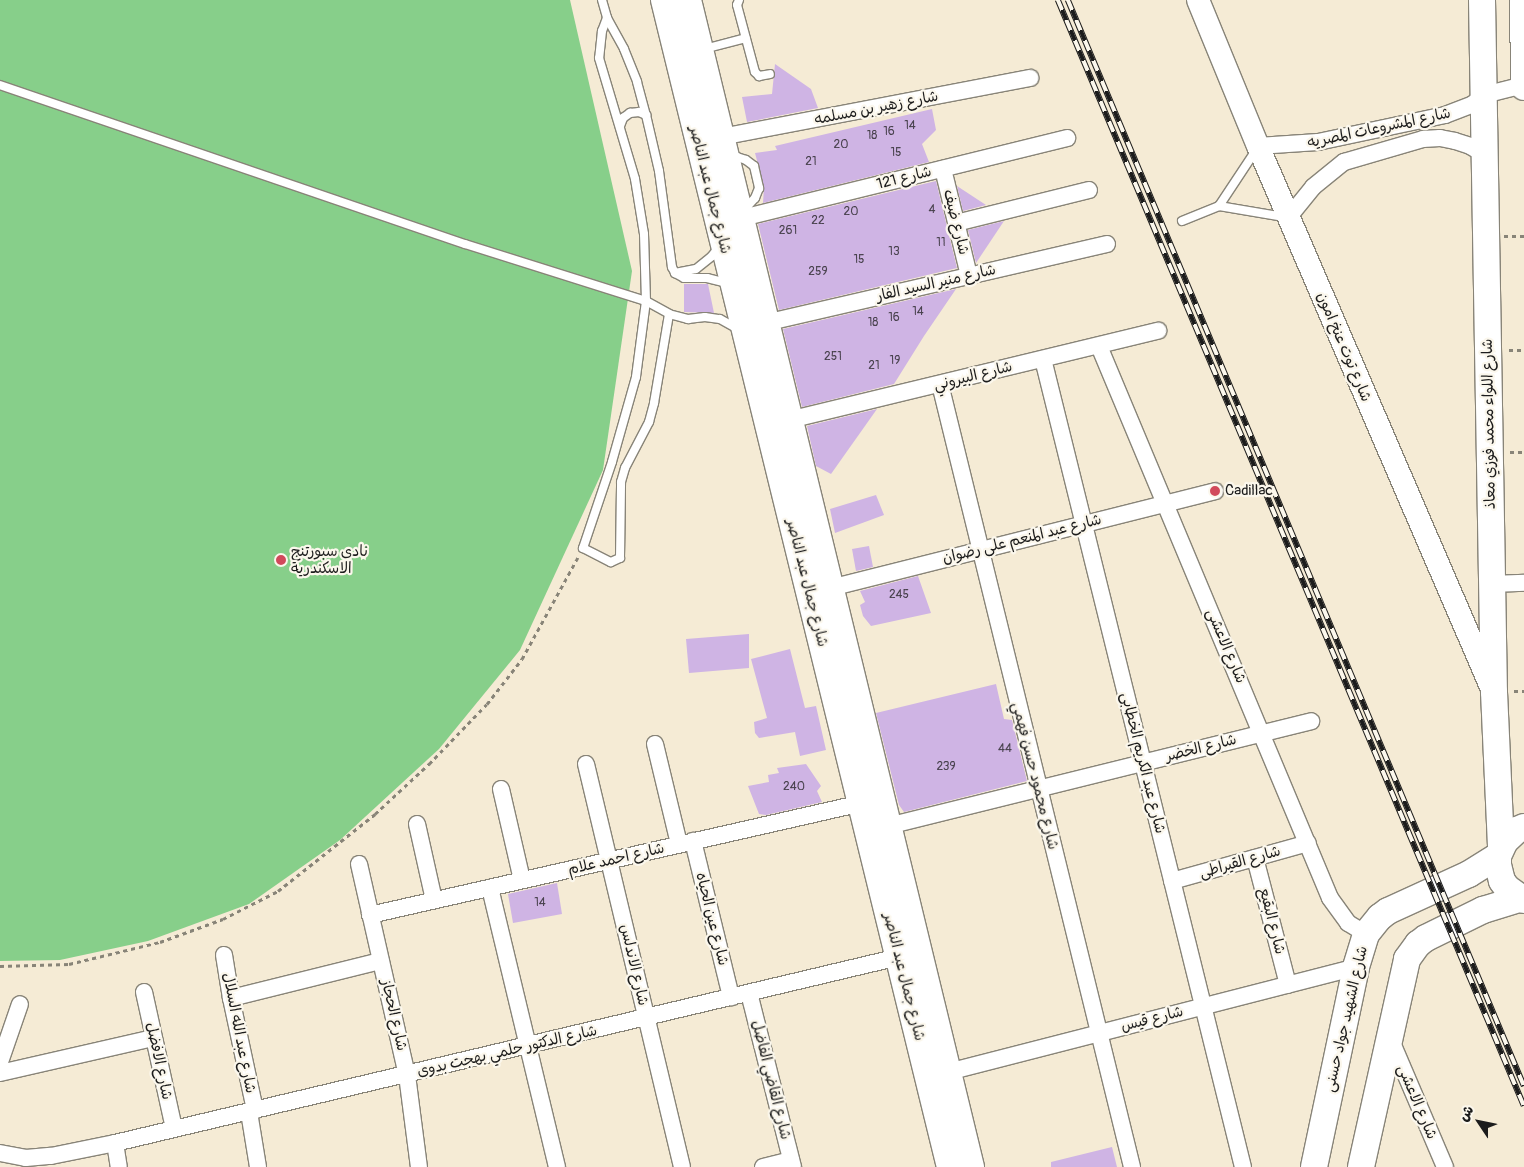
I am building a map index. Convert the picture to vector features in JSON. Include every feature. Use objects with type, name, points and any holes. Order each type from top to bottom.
[{"type":"main road","name":"شارع جمال عبد الناصر","points":[[664,0],[722,238],[745,286]]},
{"type":"main road","name":"شارع جمال عبد الناصر","points":[[688,0],[741,216],[745,286],[862,803],[950,1167]]},
{"type":"main road","name":"شارع اللواء محمد فوزي معاذ","points":[[1482,0],[1498,865],[1502,881],[1507,888],[1522,899]]},
{"type":"main road","points":[[1523,0],[1524,86]]},
{"type":"main road","name":"شارع جمال عبد الناصر","points":[[756,329],[789,420],[971,1167]]},
{"type":"main road","name":"شارع الشهيد جواد حسنى","points":[[1314,1167],[1356,967],[1366,934],[1380,917],[1388,911],[1470,874],[1499,852],[1510,835],[1524,827]]},
{"type":"main road","points":[[1361,1167],[1404,967],[1411,951],[1418,944],[1483,910],[1522,899]]},
{"type":"street","name":"شارع توت عنخ امون","points":[[1198,0],[1288,218],[1494,692]]},
{"type":"street","name":"شارع زهير بن مسلمه","points":[[724,148],[1030,78]]},
{"type":"street","name":"شارع المشروعات المصريه","points":[[1258,146],[1318,142],[1438,117],[1458,111],[1484,95],[1524,86]]},
{"type":"street","name":"شارع 121","points":[[741,216],[1067,138]]},
{"type":"street","name":"شارع المشروعات المصريه","points":[[1288,218],[1313,187],[1344,162],[1423,139],[1440,138],[1470,146],[1485,154]]},
{"type":"street","name":"شارع ضيف","points":[[943,168],[969,276]]},
{"type":"street","points":[[956,223],[1089,190]]},
{"type":"street","name":"شارع منير السيد الفار","points":[[756,329],[1107,244]]},
{"type":"street","name":"شارع البيروني","points":[[789,420],[1158,332]]},
{"type":"street","name":"شارع الاعشى","points":[[1099,346],[1335,907],[1348,923],[1366,934]]},
{"type":"street","name":"شارع عبد الكريم الخطابى","points":[[1043,359],[1243,1167]]},
{"type":"street","name":"شارع محمود حسن فهمي","points":[[940,384],[1132,1167]]},
{"type":"street","name":"شارع عبد المنعم على رضوان","points":[[830,588],[1215,491]]},
{"type":"street","points":[[1492,584],[1524,583]]},
{"type":"street","name":"شارع الخضر","points":[[888,826],[1311,721]]},
{"type":"street","name":"شارع عين الحياه","points":[[655,744],[731,997]]},
{"type":"street","name":"شارع الاندلس","points":[[586,764],[682,1167]]},
{"type":"street","points":[[501,789],[522,880]]},
{"type":"street","name":"شارع احمد علام","points":[[370,915],[862,803]]},
{"type":"street","points":[[417,824],[434,900]]},
{"type":"street","name":"شارع القيراطى","points":[[1172,881],[1308,843]]},
{"type":"street","name":"شارع البقيع","points":[[1255,858],[1288,984]]},
{"type":"street","name":"شارع الحجاز","points":[[359,864],[407,1075],[419,1167]]},
{"type":"street","points":[[490,888],[557,1167]]},
{"type":"street","name":"شارع عبد الله السلال","points":[[224,954],[230,998],[252,1111],[258,1167]]},
{"type":"street","name":"شارع الدكتور حلمي بهجت بدوى","points":[[2,1158],[51,1156],[174,1130],[899,957]]},
{"type":"street","points":[[230,998],[381,961]]},
{"type":"street","name":"شارع قيس","points":[[948,1072],[1356,967]]},
{"type":"street","name":"شارع الافضل","points":[[144,992],[174,1130]]},
{"type":"street","name":"شارع القاضي الفاضل","points":[[749,993],[792,1163]]},
{"type":"street","points":[[0,1062],[20,1004]]},
{"type":"street","name":"شارع الاعشى","points":[[1389,1036],[1445,1167]]},
{"type":"street","points":[[0,1073],[153,1038]]},
{"type":"street","points":[[115,1143],[119,1167]]},
{"type":"street","points":[[763,1167],[792,1163]]},
{"type":"lane","points":[[602,0],[607,18],[624,49],[637,82],[646,115],[659,171],[672,267],[675,272],[684,278],[717,279],[745,286]]},
{"type":"lane","points":[[738,0],[737,5],[756,74],[762,76],[770,74]]},
{"type":"lane","points":[[607,18],[602,31],[599,58],[635,179],[644,234],[646,301],[636,378],[612,462],[583,548],[611,562],[620,558],[621,482],[625,468],[645,431],[654,403],[670,314]]},
{"type":"lane","points":[[700,50],[746,38]]},
{"type":"lane","points":[[0,85],[456,241],[646,301],[670,314],[688,319],[705,317],[720,319],[734,325],[756,329]]},
{"type":"lane","points":[[620,126],[623,118],[630,113],[638,112],[646,115]]},
{"type":"lane","points":[[1219,206],[1258,146]]},
{"type":"lane","points":[[1182,222],[1219,206],[1288,218]]},
{"type":"lane","points":[[675,272],[696,269],[712,256],[722,238]]},
{"type":"path","points":[[0,966],[68,964],[160,942],[223,919],[278,891],[375,814],[429,764],[487,704],[522,660],[583,548]]},
{"type":"green space","name":"نادي سبورتنج الاسكندرية","points":[[0,0],[570,0],[632,271],[603,470],[520,650],[439,749],[340,840],[249,904],[148,941],[60,960],[0,961]]},
{"type":"building","points":[[775,64],[811,89],[818,108],[747,122],[742,97],[772,94]]},
{"type":"building","points":[[932,109],[936,130],[922,144],[929,162],[763,203],[764,187],[755,153],[777,150],[775,146]]},
{"type":"building","points":[[936,181],[957,268],[779,310],[758,224]]},
{"type":"building","points":[[957,186],[986,205],[963,211]]},
{"type":"building","points":[[1004,221],[976,263],[968,230]]},
{"type":"building","points":[[684,284],[708,284],[714,313],[684,312]]},
{"type":"building","points":[[956,289],[894,384],[802,407],[783,329]]},
{"type":"building","points":[[877,409],[831,474],[816,466],[807,426]]},
{"type":"building","points":[[876,495],[884,515],[835,533],[830,509]]},
{"type":"building","points":[[869,546],[873,567],[856,571],[852,549]]},
{"type":"building","points":[[918,576],[931,613],[871,626],[863,616],[860,605],[865,602],[860,591]]},
{"type":"building","points":[[749,634],[749,668],[689,673],[686,639]]},
{"type":"building","points":[[790,649],[805,708],[816,706],[826,750],[800,756],[795,732],[759,738],[755,733],[754,722],[767,718],[751,659]]},
{"type":"building","points":[[996,684],[1004,719],[1012,720],[1027,781],[904,812],[899,805],[876,713]]},
{"type":"building","points":[[806,764],[821,786],[817,791],[822,802],[766,815],[759,814],[748,786],[769,782],[768,775],[779,773],[777,768]]},
{"type":"building","points":[[557,883],[562,914],[513,923],[508,894]]},
{"type":"building","points":[[1112,1147],[1117,1167],[1051,1167],[1051,1162]]},
{"type":"railway","points":[[1058,0],[1524,1106]]},
{"type":"railway","points":[[1068,0],[1524,1086]]},
{"type":"place","name":"Cadillac","points":[[1215,491]]},
{"type":"place","name":"نادي سبورتنج الاسكندرية","points":[[281,560]]}]
